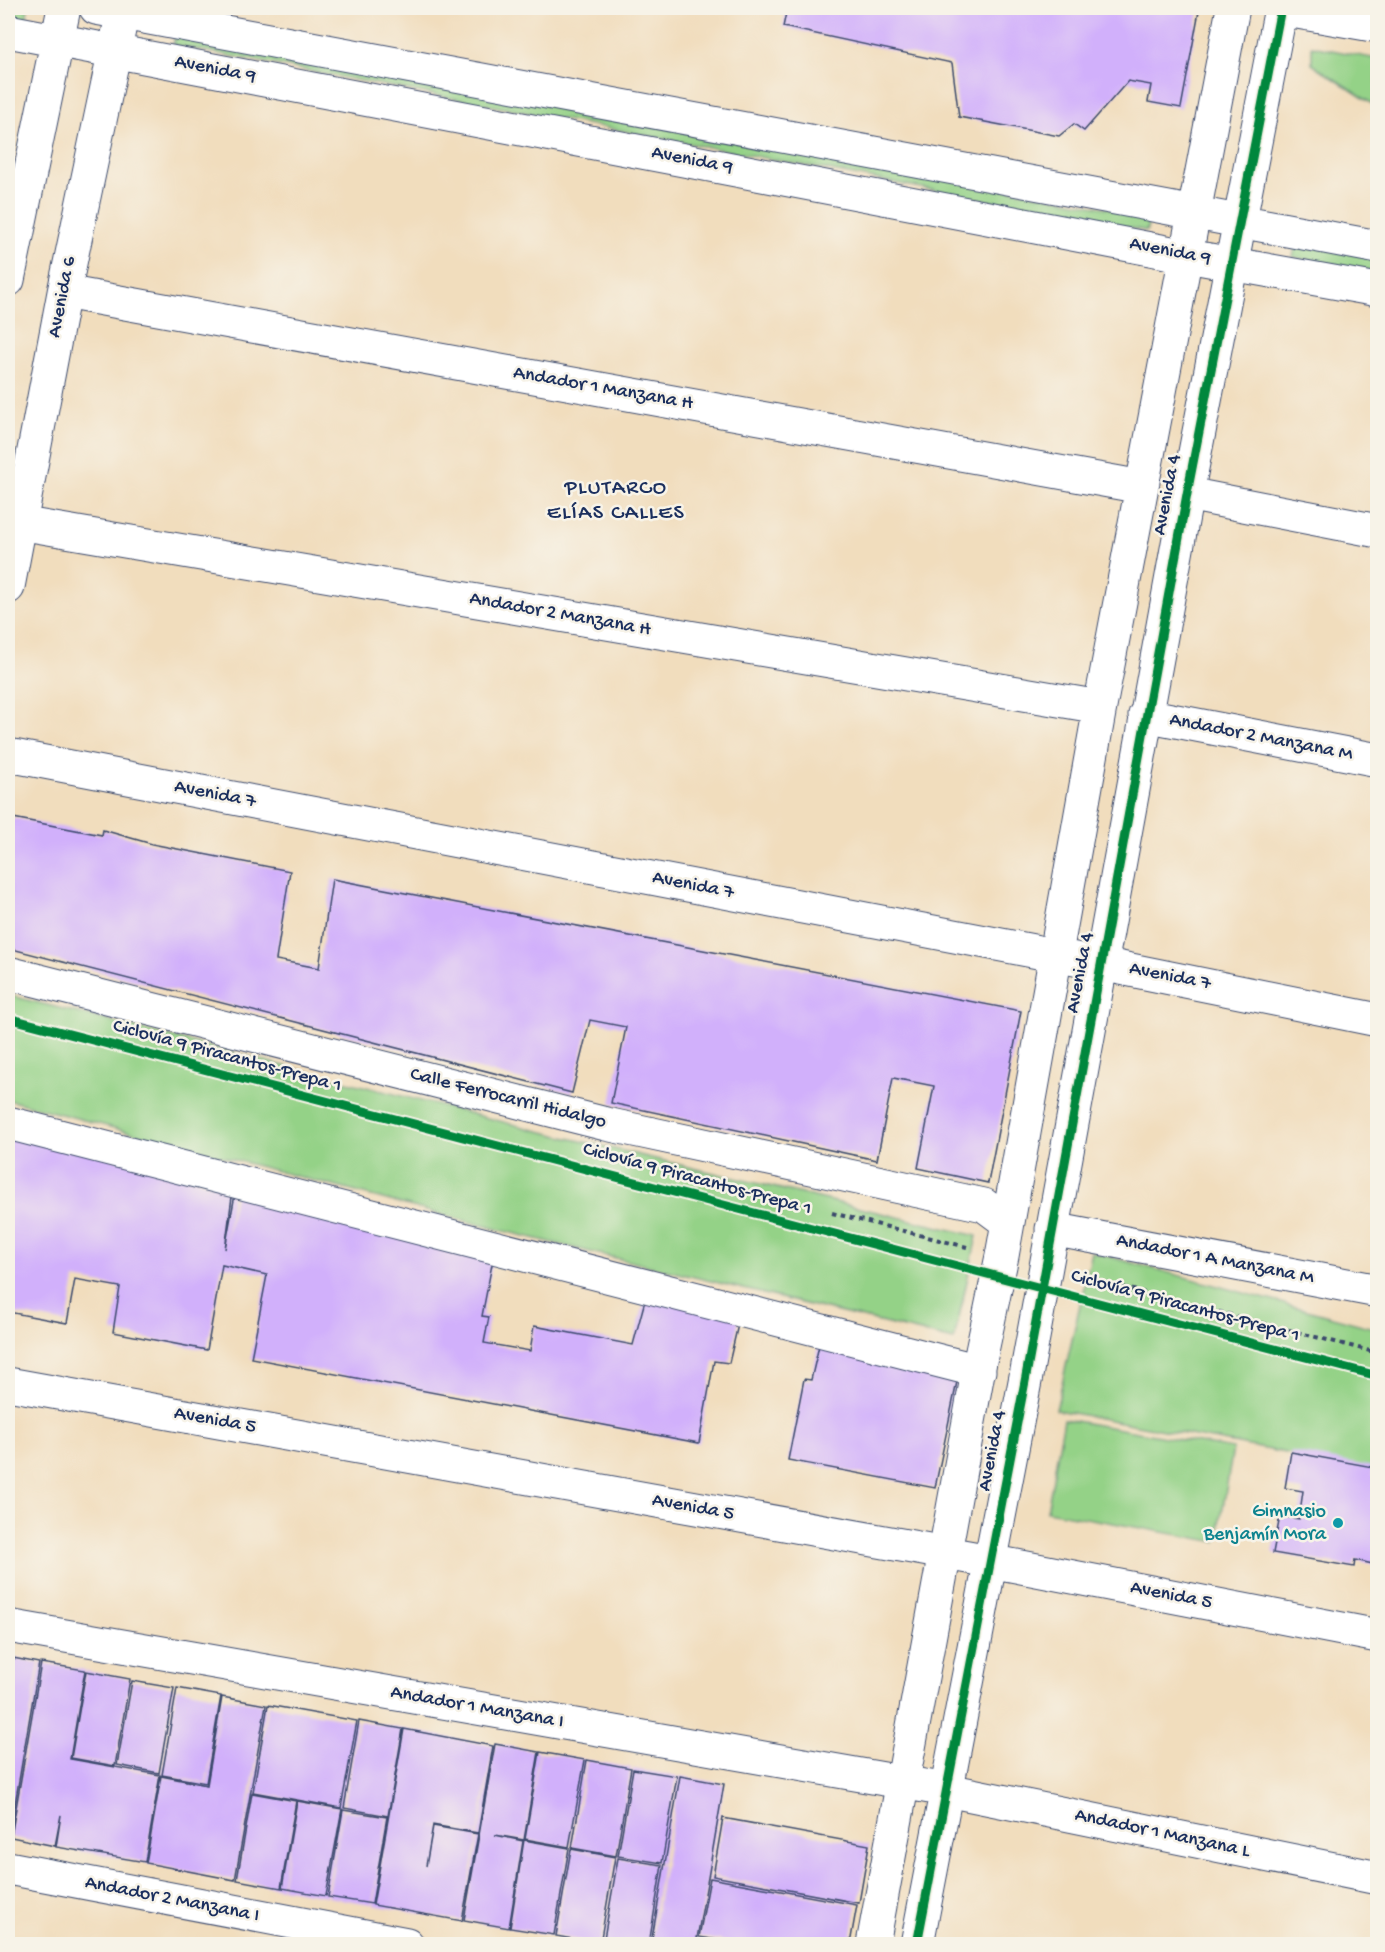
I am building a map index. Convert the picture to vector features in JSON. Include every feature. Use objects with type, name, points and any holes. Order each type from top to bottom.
[{"type":"street","points":[[8,276],[64,8]]},
{"type":"street","name":"Avenida 4","points":[[873,1944],[1057,955],[1100,707],[1233,8]]},
{"type":"street","points":[[1281,8],[1377,26]]},
{"type":"street","name":"Avenida 4","points":[[917,1944],[1026,1376],[1145,716],[1281,8]]},
{"type":"street","name":"Avenida 9","points":[[114,9],[1239,223],[1377,247]]},
{"type":"street","name":"Avenida 6","points":[[8,587],[64,292],[114,51],[114,9]]},
{"type":"street","name":"Avenida 9","points":[[8,31],[1377,290]]},
{"type":"street","points":[[1206,155],[1251,164]]},
{"type":"street","name":"Andador 1 Manzana H","points":[[64,292],[1142,486]]},
{"type":"street","points":[[1174,323],[1218,333]]},
{"type":"street","points":[[1187,494],[1377,531]]},
{"type":"street","name":"Andador 2 Manzana H","points":[[19,524],[1100,707]]},
{"type":"street","name":"Andador 2 Manzana M","points":[[1145,716],[1377,760]]},
{"type":"street","name":"Avenida 7","points":[[8,755],[1057,955],[1377,1020]]},
{"type":"street","points":[[1068,890],[1113,897]]},
{"type":"street","name":"Calle Ferrocarril Hidalgo","points":[[8,974],[606,1124],[984,1205],[1007,1222]]},
{"type":"street","points":[[1046,1011],[1091,1019]]},
{"type":"street","points":[[8,1123],[980,1364]]},
{"type":"street","name":"Andador 1 A Manzana M","points":[[1052,1229],[1377,1291]]},
{"type":"street","name":"Avenida 5","points":[[8,1384],[945,1553],[1377,1636]]},
{"type":"street","points":[[962,1459],[1008,1469]]},
{"type":"street","name":"Andador 1 Manzana I","points":[[8,1626],[947,1790]]},
{"type":"street","name":"Andador 1 Manzana L","points":[[947,1790],[1377,1878]]},
{"type":"street","name":"Andador 2 Manzana I","points":[[8,1868],[407,1944]]},
{"type":"green space","points":[[8,8],[28,8],[26,22],[8,18]]},
{"type":"green space","points":[[176,30],[1149,216],[1147,231],[173,45]]},
{"type":"green space","points":[[1312,46],[1377,59],[1377,107],[1312,64]]},
{"type":"green space","points":[[1296,242],[1377,257],[1377,272],[1293,257]]},
{"type":"green space","points":[[8,995],[539,1131],[977,1236],[954,1340],[500,1230],[8,1100]]},
{"type":"green space","points":[[1092,1252],[1377,1329],[1377,1470],[1056,1410]]},
{"type":"green space","points":[[1064,1419],[1233,1449],[1217,1542],[1047,1511]]},
{"type":"building","points":[[787,8],[1180,8],[1199,11],[1181,108],[1148,102],[1151,85],[1128,81],[1084,131],[1074,124],[1059,136],[959,117],[952,63],[783,27]]},
{"type":"building","points":[[8,817],[102,835],[103,830],[152,844],[290,871],[276,960],[319,968],[332,879],[1021,1011],[988,1183],[918,1168],[934,1086],[893,1078],[877,1160],[611,1103],[626,1027],[590,1020],[572,1093],[8,948]]},
{"type":"building","points":[[8,1132],[233,1189],[225,1249],[236,1189],[494,1254],[482,1316],[489,1317],[484,1343],[530,1351],[534,1326],[633,1345],[647,1293],[740,1316],[729,1363],[714,1361],[699,1443],[251,1358],[267,1275],[222,1265],[207,1350],[113,1332],[120,1287],[75,1279],[67,1323],[8,1312]]},
{"type":"building","points":[[821,1337],[959,1372],[935,1488],[788,1460],[804,1379],[811,1380]]},
{"type":"building","points":[[1291,1452],[1373,1467],[1372,1475],[1377,1476],[1377,1565],[1355,1560],[1354,1567],[1273,1553],[1280,1516],[1299,1519],[1303,1491],[1285,1488]]},
{"type":"building","points":[[8,1657],[39,1663],[9,1839],[8,1839]]},
{"type":"building","points":[[41,1663],[85,1670],[70,1759],[160,1775],[145,1862],[56,1847],[61,1815],[55,1846],[11,1837]]},
{"type":"building","points":[[86,1671],[130,1679],[115,1766],[71,1758]]},
{"type":"building","points":[[132,1681],[174,1688],[159,1773],[117,1765]]},
{"type":"building","points":[[177,1688],[221,1696],[206,1783],[162,1775]]},
{"type":"building","points":[[222,1697],[266,1705],[235,1880],[146,1863],[161,1776],[207,1785]]},
{"type":"building","points":[[268,1705],[357,1721],[341,1808],[253,1792]]},
{"type":"building","points":[[359,1721],[403,1729],[388,1816],[344,1808]]},
{"type":"building","points":[[404,1729],[493,1746],[478,1833],[433,1825],[426,1866],[433,1826],[478,1834],[462,1921],[373,1905]]},
{"type":"building","points":[[495,1744],[539,1752],[524,1840],[495,1835],[523,1841],[509,1928],[464,1920]]},
{"type":"building","points":[[540,1752],[585,1760],[569,1847],[525,1839]]},
{"type":"building","points":[[587,1760],[631,1768],[616,1856],[572,1848]]},
{"type":"building","points":[[633,1769],[677,1776],[662,1863],[618,1856]]},
{"type":"building","points":[[680,1776],[724,1784],[709,1872],[696,1944],[651,1944]]},
{"type":"building","points":[[252,1793],[296,1801],[281,1888],[237,1880]]},
{"type":"building","points":[[297,1801],[342,1809],[326,1896],[282,1888]]},
{"type":"building","points":[[343,1810],[387,1817],[372,1904],[328,1897]]},
{"type":"building","points":[[723,1818],[869,1845],[859,1903],[713,1876]]},
{"type":"building","points":[[524,1840],[569,1848],[554,1935],[510,1928]]},
{"type":"building","points":[[571,1849],[615,1857],[600,1944],[556,1936]]},
{"type":"building","points":[[618,1858],[662,1865],[649,1944],[603,1944]]},
{"type":"building","points":[[710,1878],[857,1905],[850,1944],[742,1944],[699,1937]]},
{"type":"cycle path","points":[[917,1944],[1026,1376],[1187,494],[1281,8]]},
{"type":"cycle path","name":"Ciclovía 9 Piracantos-Prepa 1","points":[[8,1018],[1378,1376]]},
{"type":"place","name":"Gimnasio Benjamín Mora","points":[[1338,1523]]},
{"type":"district","name":"PLUTARCO ELÍAS CALLES","points":[[616,502]]}]
